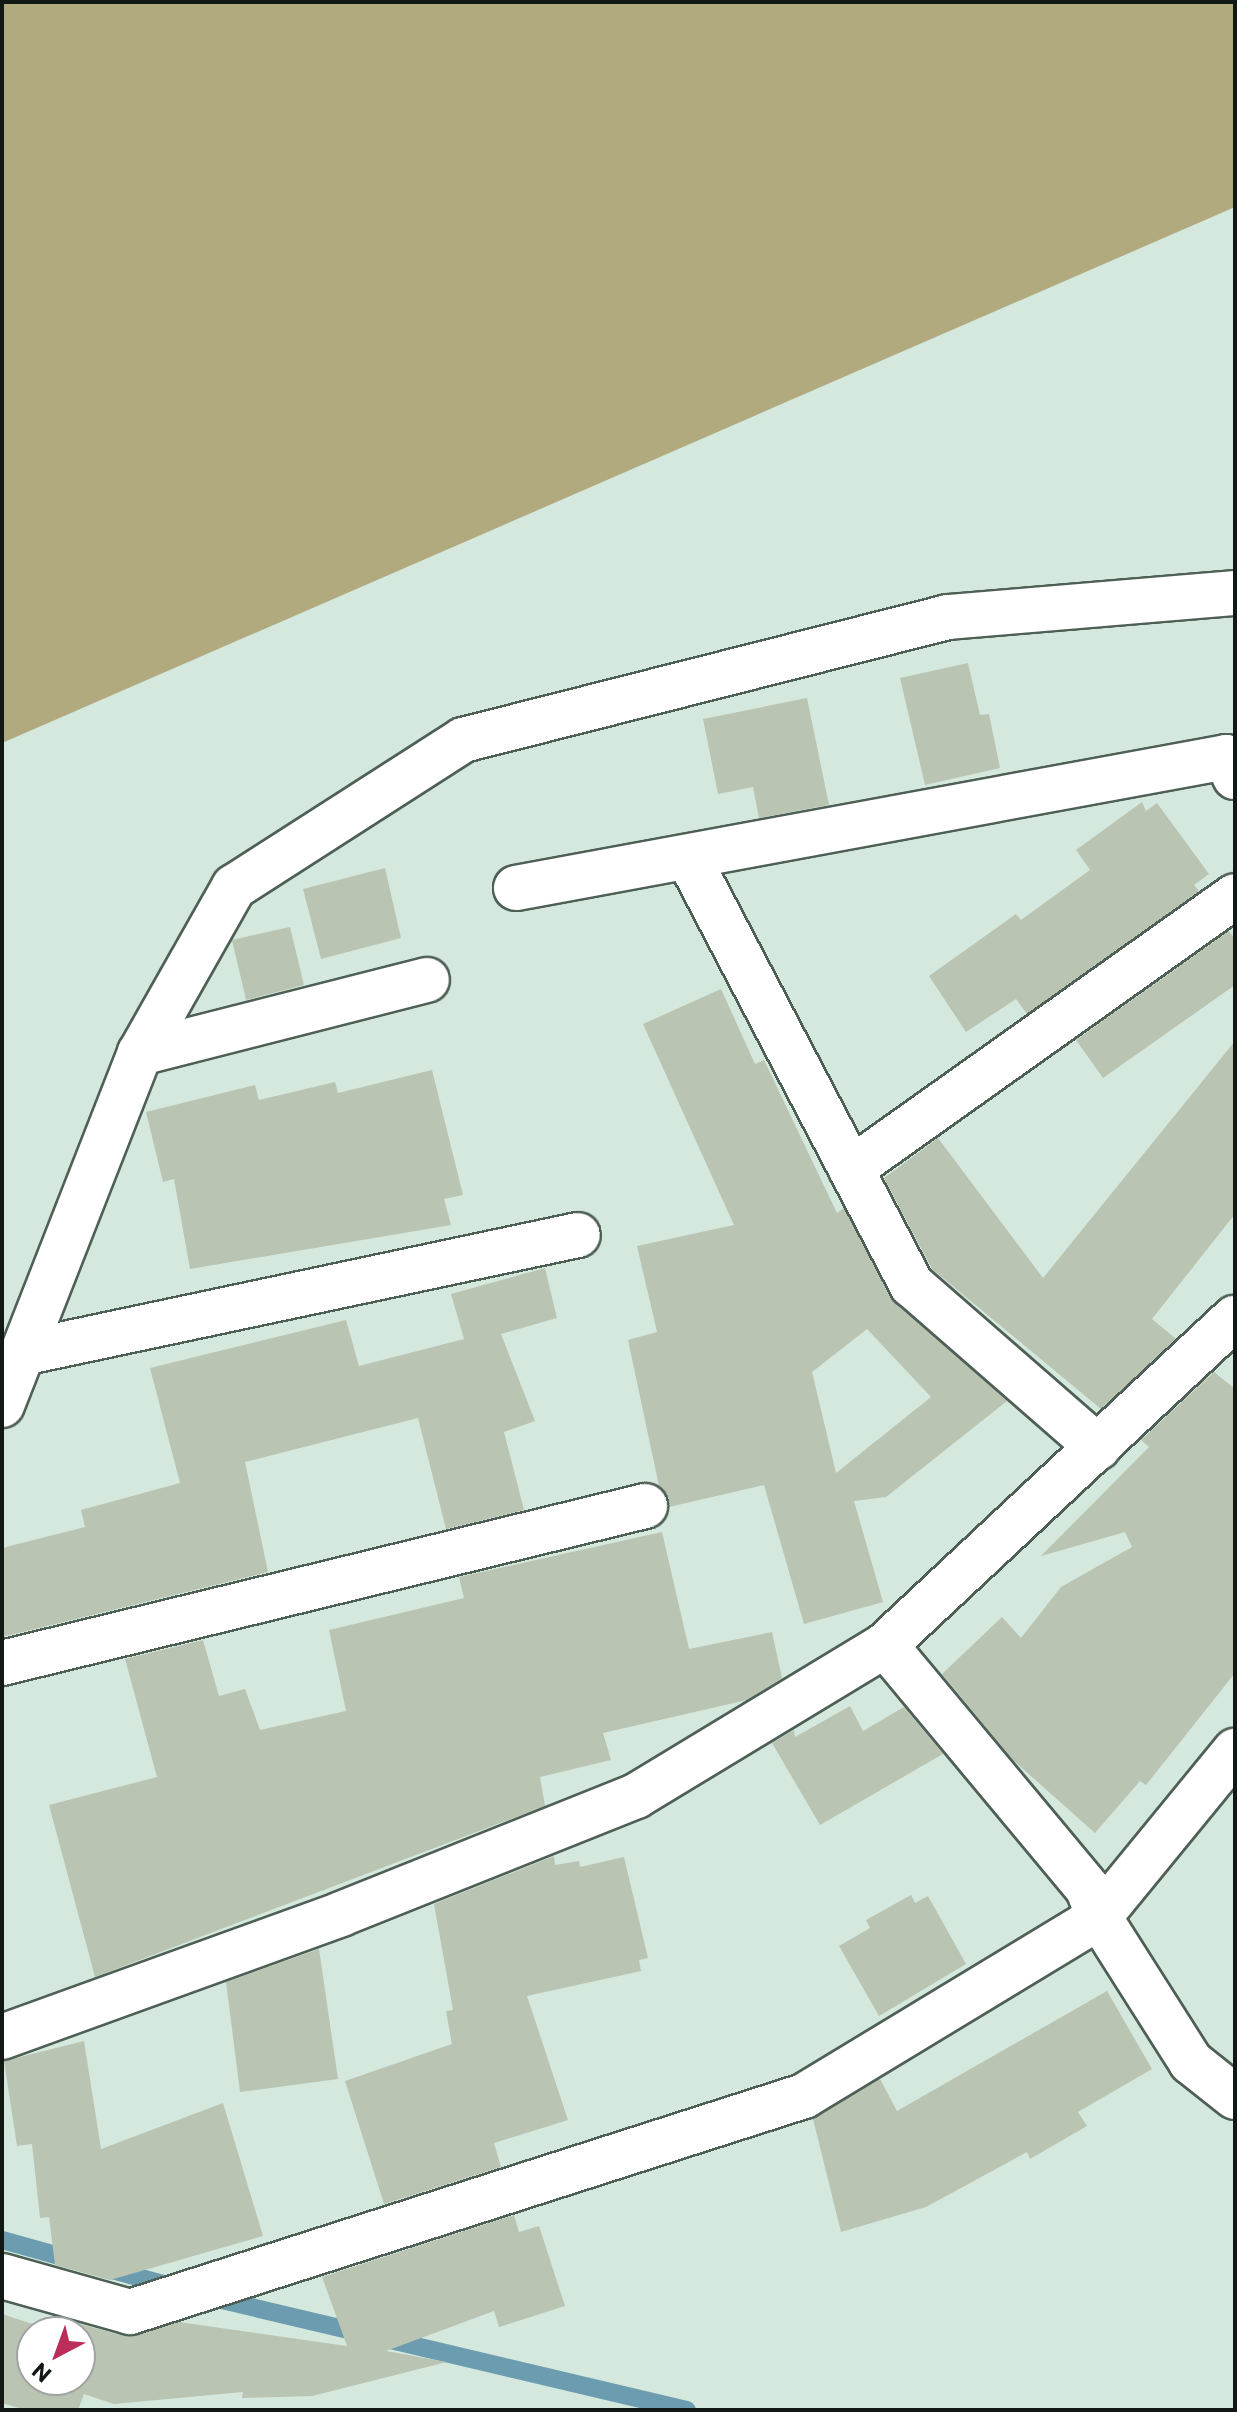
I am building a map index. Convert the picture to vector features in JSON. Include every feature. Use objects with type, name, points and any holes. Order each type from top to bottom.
[{"type":"street","points":[[2,1405],[27,1352],[140,1053],[234,887],[463,740],[948,617],[1235,593]]},
{"type":"street","points":[[516,888],[689,859],[1226,757],[1235,777]]},
{"type":"street","points":[[689,859],[912,1285],[1098,1447]]},
{"type":"street","points":[[851,1169],[1235,896]]},
{"type":"street","points":[[140,1053],[427,980]]},
{"type":"street","points":[[27,1352],[578,1235]]},
{"type":"street","points":[[2,2037],[341,1914],[636,1796],[885,1645],[1235,1318]]},
{"type":"street","points":[[2,1663],[645,1506]]},
{"type":"street","points":[[885,1645],[1088,1889],[1099,1917],[1191,2062],[1235,2097]]},
{"type":"street","points":[[2,2276],[130,2312],[804,2096],[1099,1917],[1235,1751]]},
{"type":"shaded area","points":[[2,2],[1235,2],[1235,207],[2,743]]},
{"type":"building","points":[[968,663],[980,715],[989,714],[1000,768],[925,785],[900,678]]},
{"type":"building","points":[[807,698],[829,805],[759,818],[753,787],[718,794],[703,719]]},
{"type":"building","points":[[1142,802],[1146,811],[1157,803],[1209,874],[1194,885],[1199,891],[1027,1014],[1016,999],[966,1032],[929,976],[1016,914],[1021,920],[1090,870],[1076,850]]},
{"type":"building","points":[[385,868],[401,938],[321,959],[303,889]]},
{"type":"building","points":[[290,927],[304,985],[246,1000],[232,940]]},
{"type":"building","points":[[1229,931],[1235,939],[1235,985],[1103,1078],[1076,1040]]},
{"type":"building","points":[[721,989],[755,1064],[764,1060],[837,1213],[844,1208],[890,1297],[1007,1401],[886,1497],[854,1501],[883,1602],[804,1624],[764,1485],[669,1507],[659,1486],[628,1340],[657,1332],[637,1246],[734,1225],[643,1024]],"holes":[[[867,1329],[931,1397],[836,1473],[812,1372]]]},
{"type":"building","points":[[1235,1041],[1235,1214],[1152,1319],[1176,1339],[1101,1409],[932,1269],[884,1178],[938,1138],[1043,1278]]},
{"type":"building","points":[[432,1070],[463,1195],[444,1199],[451,1225],[190,1269],[174,1179],[163,1182],[146,1112],[255,1085],[259,1100],[335,1082],[338,1093]]},
{"type":"building","points":[[545,1268],[557,1318],[501,1334],[535,1421],[504,1432],[524,1510],[446,1529],[418,1418],[245,1462],[268,1572],[2,1637],[2,1548],[85,1527],[81,1510],[180,1483],[150,1368],[346,1320],[359,1366],[464,1339],[451,1294]]},
{"type":"building","points":[[1214,1372],[1235,1389],[1235,1673],[1146,1785],[1140,1781],[1095,1833],[1014,1761],[942,1674],[1002,1617],[1021,1638],[1061,1587],[1132,1547],[1125,1532],[1041,1556],[1149,1447],[1141,1440]]},
{"type":"building","points":[[662,1532],[689,1649],[772,1632],[782,1678],[747,1700],[603,1733],[611,1760],[540,1777],[545,1806],[95,1977],[49,1805],[157,1777],[125,1659],[203,1640],[219,1696],[245,1689],[260,1730],[346,1711],[329,1630],[464,1598],[459,1577]]},
{"type":"building","points":[[850,1706],[863,1731],[904,1707],[943,1754],[820,1825],[772,1743],[794,1730],[795,1737]]},
{"type":"building","points":[[554,1856],[555,1865],[579,1861],[580,1867],[624,1857],[648,1958],[639,1960],[641,1971],[527,1996],[568,2120],[494,2143],[501,2167],[384,2204],[345,2081],[452,2044],[446,2011],[453,2010],[434,1904]]},
{"type":"building","points":[[911,1895],[915,1903],[928,1896],[966,1964],[879,2016],[839,1946],[870,1928],[866,1920]]},
{"type":"building","points":[[319,1949],[338,2079],[240,2092],[226,1982]]},
{"type":"building","points":[[1107,1991],[1152,2069],[1078,2112],[1087,2126],[1030,2159],[1027,2152],[926,2207],[841,2232],[813,2119],[880,2079],[897,2111]]},
{"type":"building","points":[[84,2041],[101,2149],[223,2103],[263,2236],[110,2280],[55,2265],[49,2217],[40,2218],[32,2144],[17,2146],[4,2061]]},
{"type":"building","points":[[514,2215],[519,2232],[539,2226],[565,2306],[499,2327],[494,2311],[386,2351],[447,2362],[312,2396],[242,2398],[243,2392],[114,2404],[90,2396],[96,2396],[96,2328],[124,2336],[179,2322],[347,2346],[322,2277]]},
{"type":"building","points":[[2,2314],[16,2319],[16,2396],[83,2396],[78,2410],[26,2410],[2,2403]]},
{"type":"waterway","points":[[2,2240],[77,2261]]},
{"type":"waterway","points":[[105,2268],[177,2288]]},
{"type":"waterway","points":[[209,2297],[687,2410]]}]
